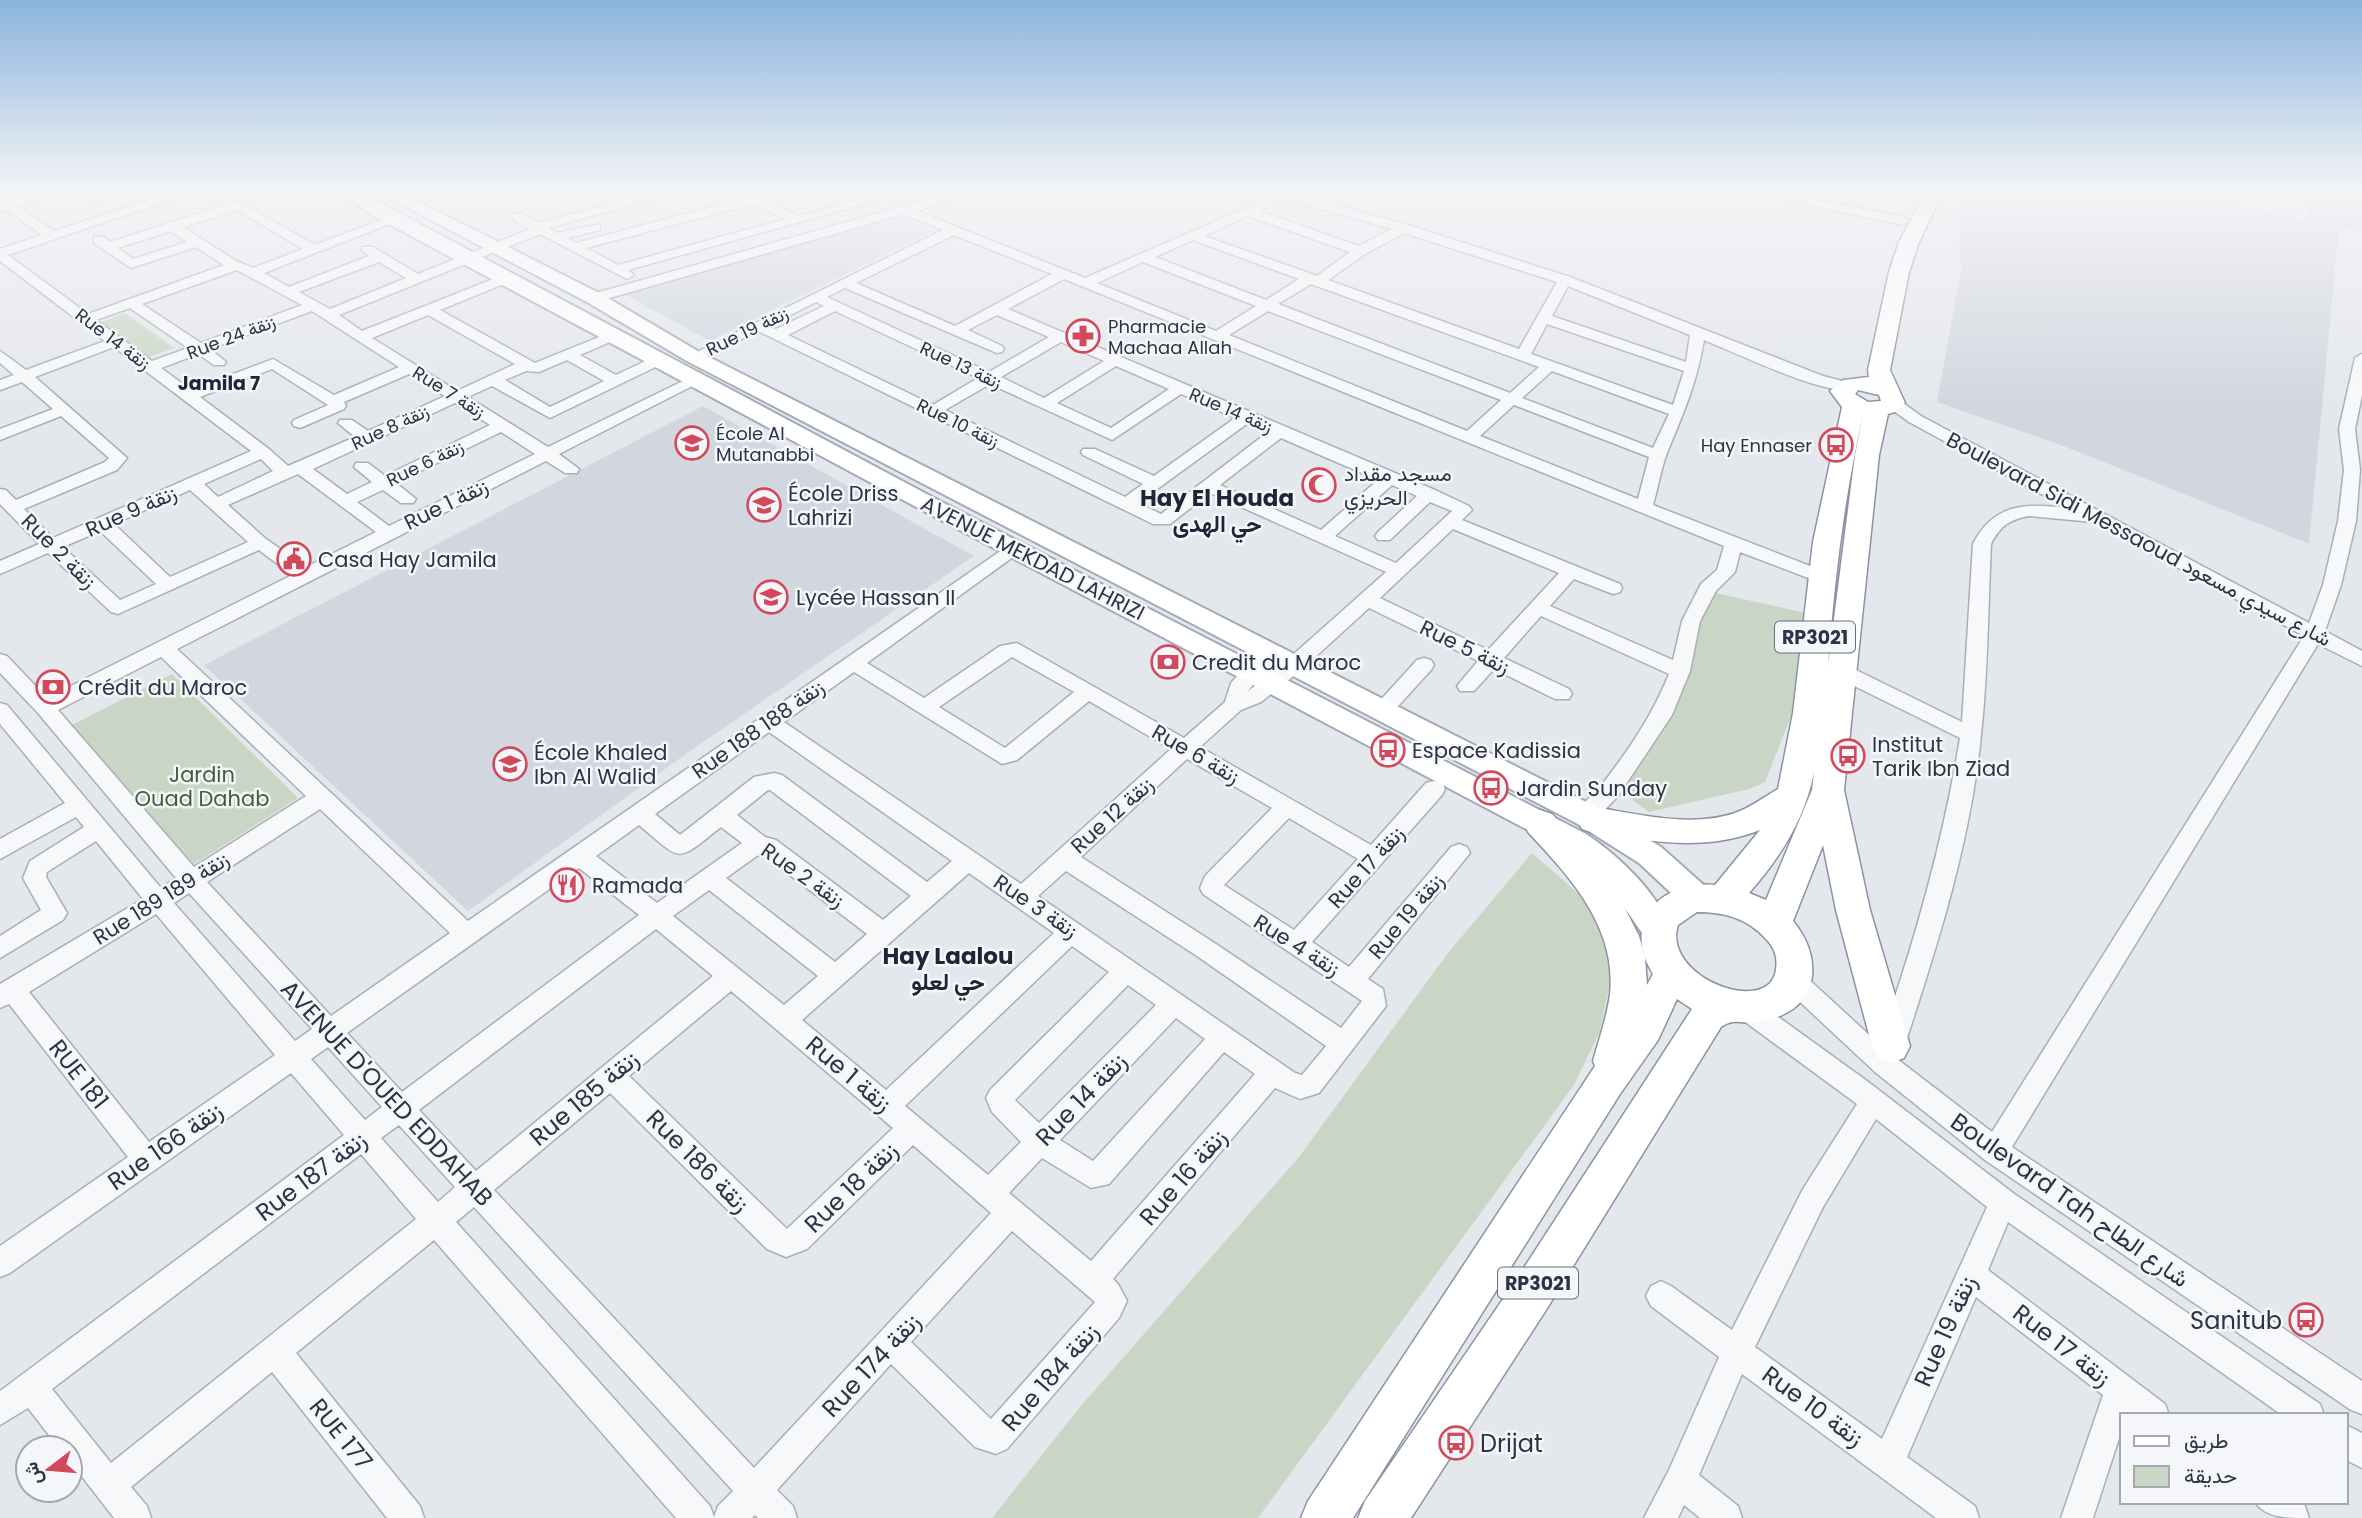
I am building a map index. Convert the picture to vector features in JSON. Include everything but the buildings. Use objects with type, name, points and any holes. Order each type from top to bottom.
[{"type":"highway","name":"RP3021","points":[[1774,924],[1828,790],[1867,455],[1867,397],[1861,357],[1882,262]]},
{"type":"highway","name":"RP3021","points":[[1658,931],[1669,911],[1678,904],[1710,898],[1776,832],[1791,796],[1803,744],[1822,577],[1844,446],[1879,378],[1903,262]]},
{"type":"highway","points":[[1828,790],[1887,1055]]},
{"type":"highway","points":[[1590,817],[1680,830],[1722,829],[1755,818],[1791,796]]},
{"type":"highway","points":[[1540,823],[1599,890],[1617,923],[1627,957],[1628,995],[1606,1082]]},
{"type":"highway","points":[[1710,898],[1759,913],[1774,924],[1793,952],[1796,967],[1794,981]]},
{"type":"highway","points":[[1658,931],[1663,959],[1672,972],[1700,996],[1735,1007]]},
{"type":"highway","name":"RP3021","points":[[1325,1518],[1606,1082],[1645,1028],[1672,972]]},
{"type":"highway","name":"RP3021","points":[[1382,1518],[1531,1295],[1708,1016],[1735,1007],[1773,1003],[1786,994],[1794,981]]},
{"type":"main road","name":"AVENUE MEKDAD LAHRIZI","points":[[476,262],[661,359],[696,368],[1384,710],[1590,817],[1710,898]]},
{"type":"main road","name":"AVENUE MEKDAD LAHRIZI","points":[[521,262],[594,298],[696,368],[1016,549],[1576,842],[1610,865],[1622,878],[1658,931]]},
{"type":"street","name":"Rue 14 زنقة","points":[[10,262],[263,452],[293,471]]},
{"type":"street","name":"Rue 7 زنقة","points":[[229,262],[329,314],[361,337],[571,469]]},
{"type":"street","points":[[86,319],[247,262]]},
{"type":"street","points":[[252,273],[282,262]]},
{"type":"street","points":[[287,292],[367,262]]},
{"type":"street","points":[[388,262],[417,279]]},
{"type":"street","points":[[329,314],[459,262]]},
{"type":"street","points":[[603,262],[644,284]]},
{"type":"street","points":[[617,269],[644,262]]},
{"type":"street","points":[[594,298],[723,262]]},
{"type":"street","name":"Rue 19 زنقة","points":[[696,368],[758,326],[888,262]]},
{"type":"street","points":[[1028,262],[1469,436],[1733,544],[1822,577]]},
{"type":"street","points":[[1083,284],[1135,262]]},
{"type":"street","points":[[1154,262],[1658,455]]},
{"type":"street","points":[[1266,262],[1678,412]]},
{"type":"street","points":[[1216,337],[1343,262]]},
{"type":"street","name":"Boulevard Sidi Messaoud شارع سيدي مسعود","points":[[1508,262],[1565,280],[1867,397],[1915,419],[2362,659]]},
{"type":"street","points":[[958,331],[1061,275]]},
{"type":"street","points":[[361,337],[506,278]]},
{"type":"street","points":[[1522,355],[1565,280]]},
{"type":"street","points":[[844,283],[997,349]]},
{"type":"street","name":"Rue 13 زنقة","points":[[816,297],[1109,434]]},
{"type":"street","name":"Rue 14 زنقة","points":[[132,303],[219,362]]},
{"type":"street","name":"Rue 24 زنقة","points":[[150,367],[312,306]]},
{"type":"street","points":[[776,335],[835,306]]},
{"type":"street","points":[[429,309],[530,367]]},
{"type":"street","name":"Rue 14 زنقة","points":[[998,310],[1429,494],[1457,516],[1571,571],[1613,588]]},
{"type":"street","points":[[1543,318],[1692,369]]},
{"type":"street","name":"Rue 10 زنقة","points":[[758,326],[1159,520],[1208,486]]},
{"type":"street","points":[[1644,508],[1658,455],[1678,412],[1692,369],[1698,332]]},
{"type":"street","name":"Rue 8 زنقة","points":[[217,504],[493,380],[569,355],[614,335]]},
{"type":"street","points":[[933,411],[1059,337]]},
{"type":"street","points":[[0,385],[115,342]]},
{"type":"street","points":[[0,355],[117,455],[119,461],[14,507]]},
{"type":"street","points":[[569,355],[616,381]]},
{"type":"street","points":[[1995,1151],[2315,633],[2351,527],[2352,470],[2347,429],[2362,358]]},
{"type":"street","name":"Rue 7 زنقة","points":[[493,380],[549,413],[661,359]]},
{"type":"street","points":[[1045,404],[1114,361]]},
{"type":"street","points":[[189,396],[273,363],[338,406],[300,423]]},
{"type":"street","points":[[1469,436],[1550,365]]},
{"type":"street","points":[[333,401],[410,368]]},
{"type":"street","name":"Rue 1 زنقة","points":[[45,708],[548,454],[696,368]]},
{"type":"street","points":[[1060,472],[1109,434],[1179,389]]},
{"type":"street","points":[[0,435],[63,410]]},
{"type":"street","points":[[1126,504],[1247,417]]},
{"type":"street","points":[[346,423],[368,438]]},
{"type":"street","name":"Rue 6 زنقة","points":[[346,501],[503,425]]},
{"type":"street","points":[[1280,431],[1208,486],[1398,571]]},
{"type":"street","name":"Rue 9 زنقة","points":[[0,568],[263,452]]},
{"type":"street","points":[[1089,452],[1154,483]]},
{"type":"street","points":[[362,467],[407,499]]},
{"type":"street","points":[[293,471],[346,501],[388,533]]},
{"type":"street","points":[[1323,537],[1390,478]]},
{"type":"street","points":[[193,484],[260,543],[306,576]]},
{"type":"street","name":"Rue 2 زنقة","points":[[0,494],[118,608],[169,586]]},
{"type":"street","points":[[1384,536],[1429,494]]},
{"type":"street","points":[[1887,1055],[1920,961],[1956,826],[1971,735],[1982,544],[1986,530],[1998,519],[2021,512],[2055,512],[2097,517]]},
{"type":"street","points":[[1294,665],[1457,516]]},
{"type":"street","points":[[102,523],[169,586],[260,543]]},
{"type":"street","points":[[2351,527],[2362,540]]},
{"type":"street","points":[[1590,817],[1665,710],[1680,671],[1691,621],[1708,588],[1726,572],[1733,544]]},
{"type":"street","name":"Rue 188 زنقة 188","points":[[330,1030],[1016,549]]},
{"type":"street","points":[[1467,686],[1571,571]]},
{"type":"street","name":"Rue 5 زنقة","points":[[1368,600],[1562,694]]},
{"type":"street","points":[[1538,608],[1680,671]]},
{"type":"street","points":[[164,648],[466,934]]},
{"type":"street","name":"Rue 6 زنقة","points":[[924,708],[1007,651],[1017,650],[1375,858]]},
{"type":"street","name":"Rue 12 زنقة","points":[[1022,897],[1234,705],[1249,701],[1262,677],[1270,652]]},
{"type":"street","points":[[853,663],[1005,757],[1087,692]]},
{"type":"street","points":[[1384,710],[1424,664]]},
{"type":"street","name":"Rue 12 زنقة","points":[[1262,677],[1294,665]]},
{"type":"street","name":"AVENUE D'OUED EDDAHAB","points":[[3,669],[45,708],[190,879],[754,1492],[782,1518]]},
{"type":"street","points":[[1841,671],[1971,735]]},
{"type":"street","name":"AVENUE D'OUED EDDAHAB","points":[[0,710],[159,901],[698,1518]]},
{"type":"street","name":"Rue 3 زنقة","points":[[769,722],[1296,1087],[1310,1086],[1343,1044]]},
{"type":"street","points":[[640,813],[680,847],[762,783],[774,781],[928,895]]},
{"type":"street","name":"Rue 17 زنقة","points":[[1296,944],[1434,789]]},
{"type":"street","name":"Rue 189 زنقة 189","points":[[6,993],[159,901],[321,797]]},
{"type":"street","points":[[0,850],[78,806]]},
{"type":"street","name":"Rue 4 زنقة","points":[[1287,807],[1213,882],[1211,888],[1372,993],[1376,1000],[1374,1006],[1343,1044]]},
{"type":"street","name":"Rue 2 زنقة","points":[[723,816],[758,843],[768,846],[884,934]]},
{"type":"street","points":[[0,948],[55,914],[34,878],[38,867],[99,828]]},
{"type":"street","points":[[657,915],[758,843]]},
{"type":"street","name":"Rue 19 زنقة","points":[[1353,980],[1458,853]]},
{"type":"street","name":"Rue 1 زنقة","points":[[579,855],[657,915],[888,1105],[1102,1291]]},
{"type":"street","points":[[1064,858],[1205,949],[1343,1044]]},
{"type":"street","points":[[785,1020],[968,860]]},
{"type":"street","points":[[709,877],[835,976]]},
{"type":"street","name":"Rue 187 زنقة","points":[[0,1410],[657,915]]},
{"type":"street","points":[[888,1105],[1072,931]]},
{"type":"street","points":[[1128,969],[999,1098],[1001,1104],[1040,1142],[1091,1175],[1099,1175],[1223,1036]]},
{"type":"street","name":"Rue 185 زنقة","points":[[110,1484],[475,1189],[731,976]]},
{"type":"street","name":"Boulevard Tah شارع الطاح","points":[[1794,981],[1887,1055],[1995,1151],[2362,1399]]},
{"type":"street","name":"RUE 181","points":[[6,993],[146,1159]]},
{"type":"street","name":"Rue 14 زنقة","points":[[999,1203],[1040,1142],[1173,1004]]},
{"type":"street","name":"Boulevard Tah شارع الطاح","points":[[1735,1007],[1873,1101],[2003,1202],[2306,1413]]},
{"type":"street","name":"Rue 166 زنقة","points":[[0,1263],[330,1030]]},
{"type":"street","name":"Rue 16 زنقة","points":[[1102,1291],[1273,1072]]},
{"type":"street","name":"Rue 186 زنقة","points":[[611,1076],[777,1239],[786,1242]]},
{"type":"street","points":[[1660,1518],[1680,1481],[1737,1351],[1812,1198],[1873,1101]]},
{"type":"street","name":"Rue 18 زنقة","points":[[786,1242],[797,1238],[913,1127]]},
{"type":"street","name":"Rue 19 زنقة","points":[[1889,1461],[2003,1202]]},
{"type":"street","name":"Rue 174 زنقة","points":[[730,1518],[891,1343],[999,1203]]},
{"type":"street","name":"Rue 17 زنقة","points":[[1970,1274],[2151,1413]]},
{"type":"street","name":"Rue 184 زنقة","points":[[891,1343],[986,1436],[996,1438],[1109,1308],[1102,1291]]},
{"type":"street","name":"Rue 10 زنقة","points":[[1661,1296],[1964,1518]]},
{"type":"street","name":"RUE 177","points":[[274,1350],[408,1518]]},
{"type":"street","points":[[30,1386],[135,1518]]},
{"type":"street","points":[[2077,1518],[2120,1389]]},
{"type":"street","points":[[1680,1481],[1727,1518]]},
{"type":"shaded area","points":[[738,262],[870,262],[710,341],[624,294]]},
{"type":"shaded area","points":[[1961,262],[2336,262],[2309,544],[2061,445],[1937,402]]},
{"type":"shaded area","points":[[703,406],[974,556],[690,751],[468,911],[204,665]]},
{"type":"green space","points":[[125,313],[174,348],[143,359],[96,324]]},
{"type":"green space","points":[[1702,590],[1815,615],[1800,694],[1765,782],[1749,789],[1649,812],[1617,789],[1667,709]]},
{"type":"green space","name":"Jardin Ouad Dahab","points":[[172,674],[298,798],[194,864],[68,727]]},
{"type":"green space","points":[[1532,853],[1596,909],[1615,962],[1599,1033],[1574,1085],[1258,1518],[992,1518],[1080,1407],[1299,1157],[1448,953]]},
{"type":"place","name":"Pharmacie Machaa Allah","points":[[1083,336]]},
{"type":"place","name":"École Al Mutanabbi","points":[[692,443]]},
{"type":"place","name":"Hay Ennaser","points":[[1836,445]]},
{"type":"place","name":"مسجد مقداد الحريزي","points":[[1319,485]]},
{"type":"place","name":"École Driss Lahrizi","points":[[764,505]]},
{"type":"place","name":"Casa Hay Jamila","points":[[294,559]]},
{"type":"place","name":"Lycée Hassan II","points":[[771,597]]},
{"type":"place","name":"Credit du Maroc","points":[[1168,662]]},
{"type":"place","name":"Crédit du Maroc","points":[[53,687]]},
{"type":"place","name":"Espace Kadissia","points":[[1388,750]]},
{"type":"place","name":"Institut Tarik Ibn Ziad","points":[[1848,756]]},
{"type":"place","name":"École Khaled Ibn Al Walid","points":[[510,764]]},
{"type":"place","name":"Jardin Sunday","points":[[1491,788]]},
{"type":"place","name":"Ramada","points":[[567,885]]},
{"type":"place","name":"Sanitub","points":[[2306,1320]]},
{"type":"place","name":"Drijat","points":[[1456,1443]]},
{"type":"district","name":"Jamila 7","points":[[219,383]]},
{"type":"district","name":"Hay El Houda حي الهدى","points":[[1217,511]]},
{"type":"district","name":"Hay Laalou حي لعلو","points":[[948,969]]}]
